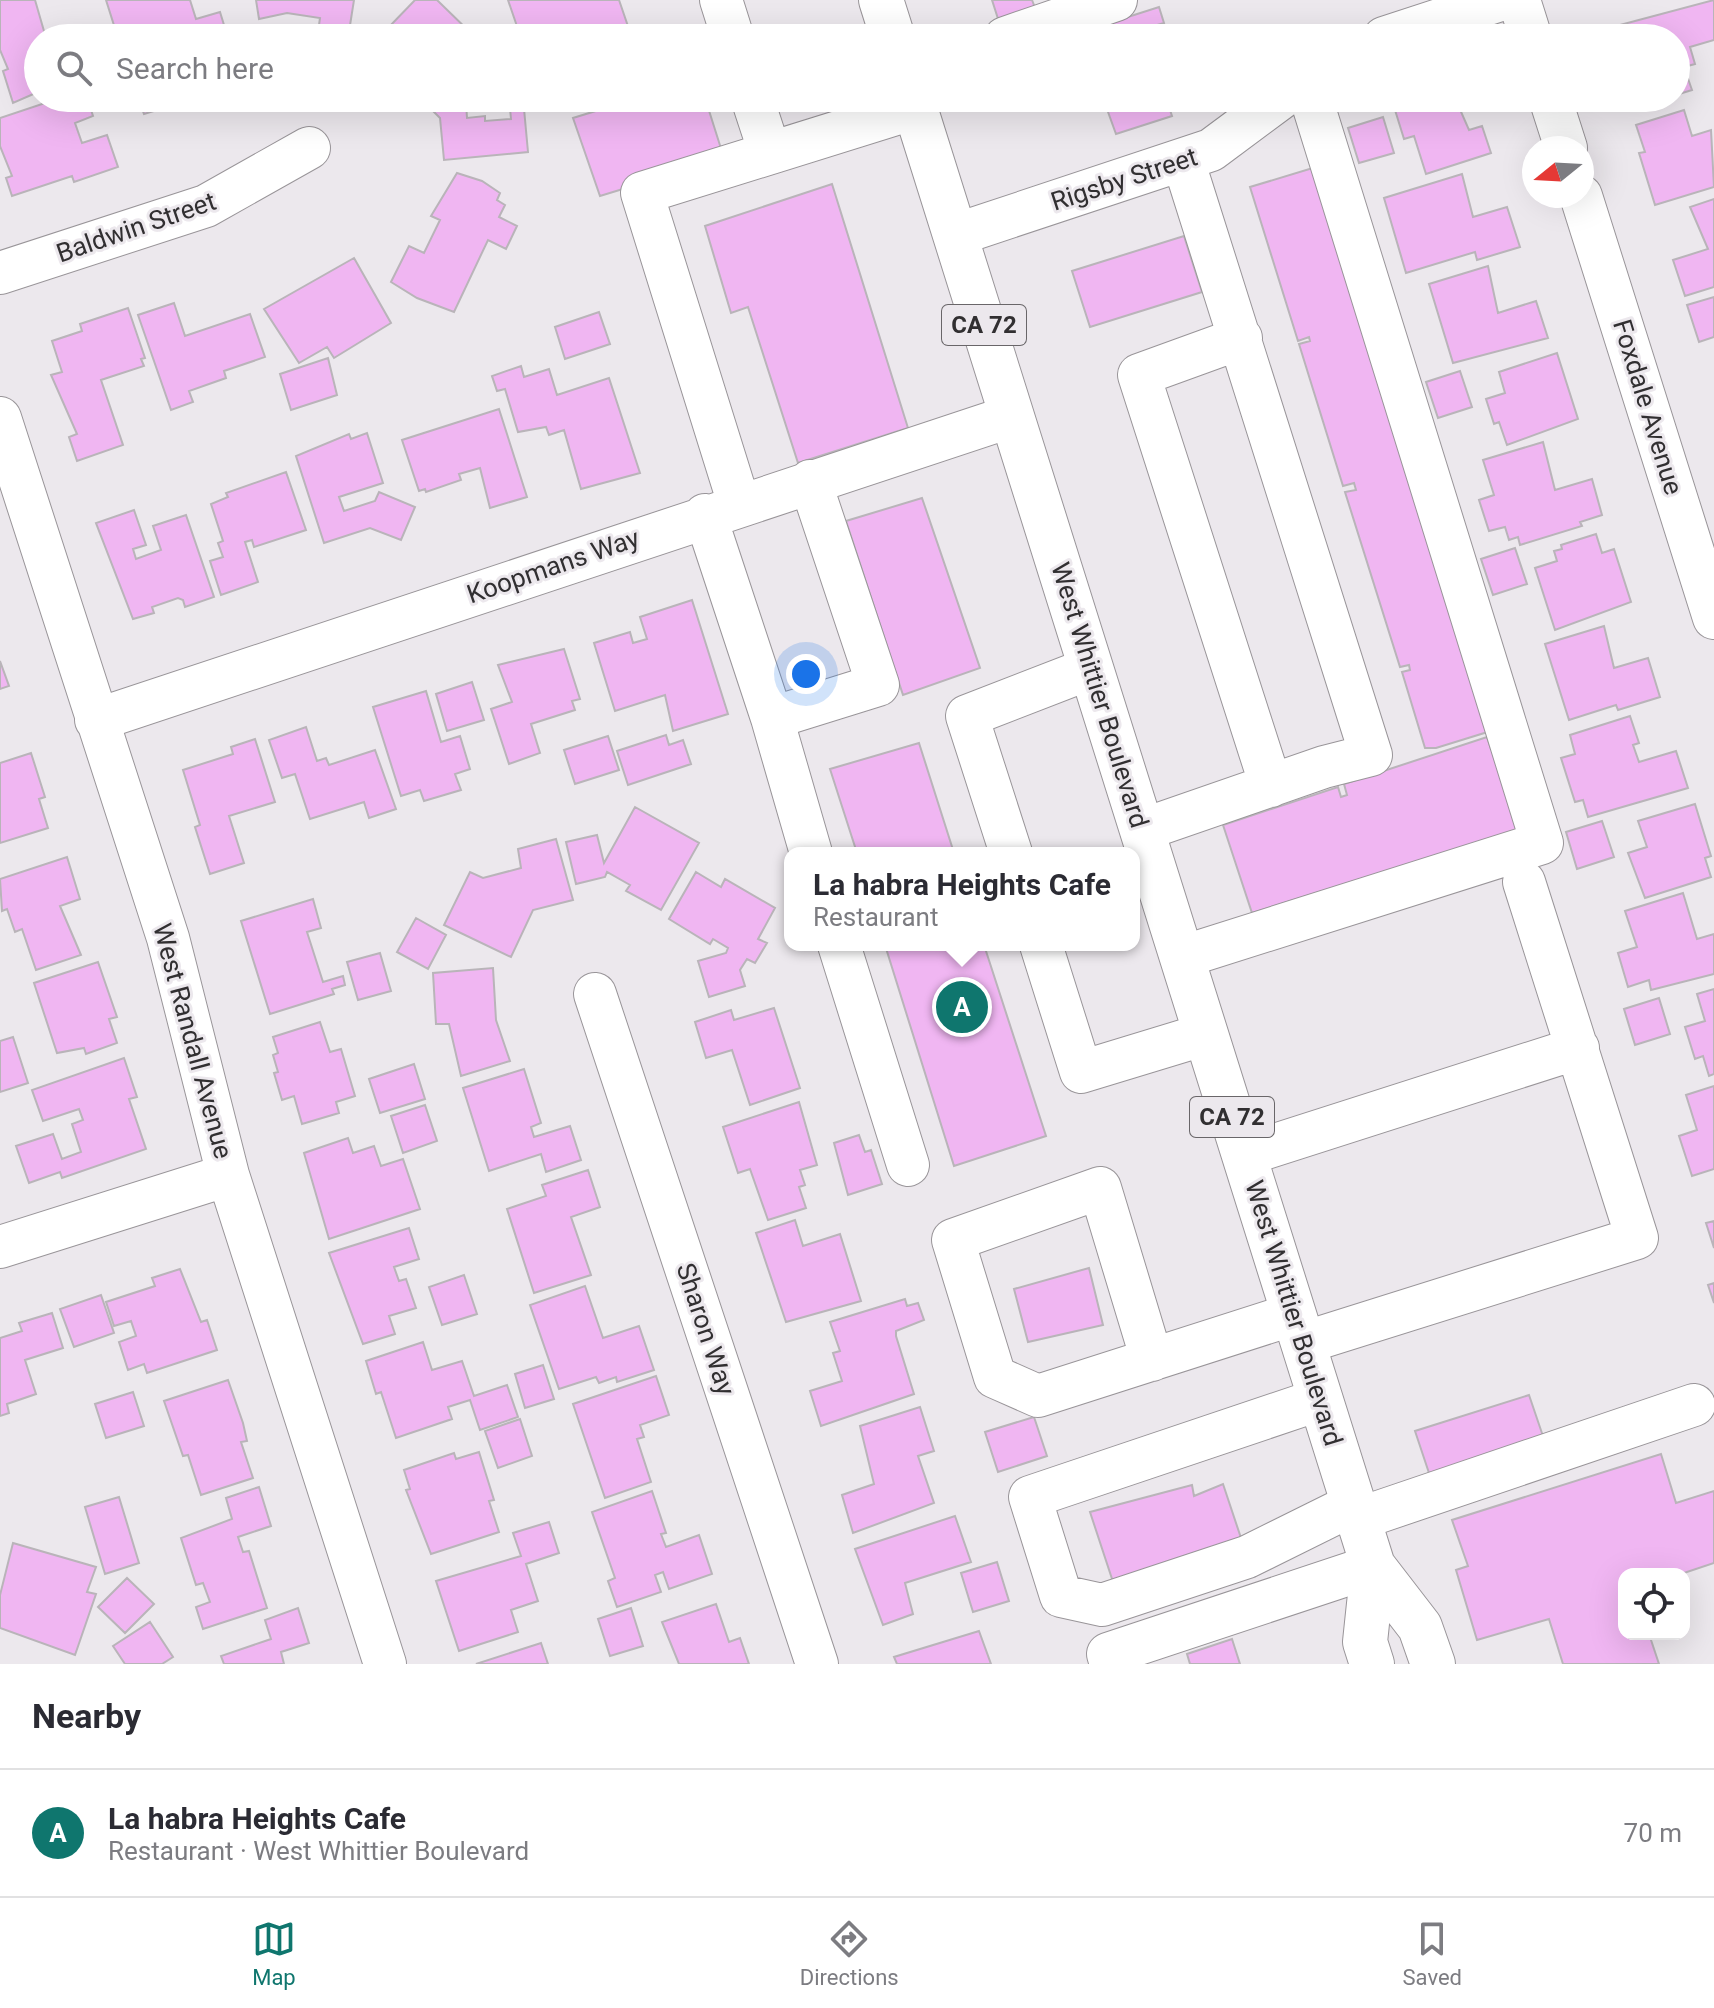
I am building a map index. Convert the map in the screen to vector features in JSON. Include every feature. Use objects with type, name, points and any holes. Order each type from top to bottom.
[{"type":"main road","points":[[881,0],[889,24]]},
{"type":"main road","name":"CA 72","points":[[917,112],[955,235]]},
{"type":"main road","name":"West Whittier Boulevard","points":[[955,235],[1373,1566],[1420,1627],[1433,1664]]},
{"type":"main road","name":"West Whittier Boulevard","points":[[1372,1664],[1365,1642],[1373,1566]]},
{"type":"street","points":[[721,0],[729,24]]},
{"type":"street","points":[[1046,24],[1116,0]]},
{"type":"street","points":[[1427,24],[1500,0]]},
{"type":"street","points":[[1519,0],[1527,24]]},
{"type":"street","points":[[757,112],[770,153]]},
{"type":"street","points":[[809,847],[772,718],[642,193],[888,112]]},
{"type":"street","name":"Rigsby Street","points":[[955,235],[1211,150],[1262,112]]},
{"type":"street","points":[[1182,957],[1542,843],[1315,112]]},
{"type":"street","points":[[1554,112],[1562,136]]},
{"type":"street","name":"Baldwin Street","points":[[0,273],[206,206],[309,148]]},
{"type":"street","points":[[1142,830],[1371,755],[1183,160]]},
{"type":"street","name":"Foxdale Avenue","points":[[1585,208],[1714,618]]},
{"type":"street","points":[[1241,338],[1139,375],[1271,786]]},
{"type":"street","name":"Koopmans Way","points":[[96,720],[722,509],[1012,416]]},
{"type":"street","name":"West Randall Avenue","points":[[0,418],[168,938],[228,1175],[385,1664]]},
{"type":"street","points":[[772,718],[878,685],[810,481]]},
{"type":"street","points":[[1009,847],[967,716],[1091,668]]},
{"type":"street","points":[[1152,1360],[1100,1188],[953,1240],[995,1377],[1038,1396],[1152,1360],[1298,1329],[1637,1238],[1524,882]]},
{"type":"street","points":[[841,951],[908,1165]]},
{"type":"street","points":[[1043,951],[1081,1072],[1206,1034]]},
{"type":"street","name":"Sharon Way","points":[[595,994],[817,1664]]},
{"type":"street","points":[[1244,1155],[1578,1048]]},
{"type":"street","points":[[0,1247],[228,1175]]},
{"type":"street","points":[[1321,1399],[1030,1497],[1061,1596],[1102,1605],[1247,1557],[1356,1512],[1694,1405]]},
{"type":"street","points":[[1111,1664],[1108,1654],[1373,1566]]},
{"type":"building","points":[[0,0],[35,0],[42,24],[24,24],[24,98],[13,103],[3,71],[8,69],[0,50]]},
{"type":"building","points":[[106,0],[190,0],[196,19],[220,12],[224,24],[114,24]]},
{"type":"building","points":[[256,0],[354,0],[350,24],[319,24],[320,18],[287,13],[259,19]]},
{"type":"building","points":[[415,0],[437,0],[462,24],[392,24]]},
{"type":"building","points":[[508,0],[619,0],[627,24],[516,24]]},
{"type":"building","points":[[992,0],[1032,0],[1037,13],[1000,24]]},
{"type":"building","points":[[1714,0],[1714,40],[1690,47],[1690,24],[1624,24]]},
{"type":"building","points":[[1159,7],[1164,23],[1161,24],[1106,24]]},
{"type":"building","points":[[1690,47],[1695,64],[1690,65]]},
{"type":"building","points":[[24,110],[92,112],[93,116],[75,123],[82,143],[107,135],[118,167],[74,182],[72,176],[12,196],[6,178],[12,176],[0,146],[0,118]]},
{"type":"building","points":[[434,112],[467,112],[467,118],[485,116],[485,121],[511,119],[510,112],[524,112],[528,152],[444,160],[440,118]]},
{"type":"building","points":[[592,112],[709,112],[724,158],[600,196],[573,118]]},
{"type":"building","points":[[1108,112],[1171,112],[1172,116],[1116,134]]},
{"type":"building","points":[[1396,112],[1461,112],[1469,130],[1482,126],[1491,153],[1426,174],[1414,136],[1404,139]]},
{"type":"building","points":[[1685,112],[1692,136],[1711,130],[1714,187],[1655,205],[1639,153],[1645,152],[1636,125]]},
{"type":"building","points":[[1383,117],[1394,153],[1359,163],[1348,128]]},
{"type":"building","points":[[1316,167],[1494,730],[1436,748],[1425,748],[1402,672],[1410,670],[1409,665],[1400,667],[1345,492],[1356,490],[1354,483],[1343,486],[1299,344],[1310,341],[1309,337],[1298,341],[1250,187]]},
{"type":"building","points":[[457,173],[482,181],[500,193],[497,200],[505,205],[499,217],[517,226],[506,249],[488,240],[454,312],[417,298],[391,282],[409,246],[424,253],[440,220],[431,216]]},
{"type":"building","points":[[1462,174],[1473,217],[1507,207],[1520,247],[1477,260],[1475,252],[1406,273],[1384,198]]},
{"type":"building","points":[[832,184],[908,428],[798,463],[748,307],[731,313],[705,226]]},
{"type":"building","points":[[1714,199],[1714,287],[1685,296],[1673,260],[1708,249],[1690,207]]},
{"type":"building","points":[[1184,236],[1202,292],[1090,327],[1072,271]]},
{"type":"building","points":[[354,258],[391,323],[334,358],[327,347],[299,363],[264,309]]},
{"type":"building","points":[[1488,266],[1498,313],[1536,301],[1548,338],[1453,363],[1429,284]]},
{"type":"building","points":[[1714,297],[1714,337],[1699,342],[1687,305]]},
{"type":"building","points":[[174,303],[185,336],[250,314],[265,357],[224,371],[226,378],[189,391],[193,402],[171,410],[138,315]]},
{"type":"building","points":[[128,308],[145,358],[141,359],[144,366],[101,380],[123,445],[77,461],[69,437],[77,434],[51,375],[62,372],[52,341],[82,331],[80,324]]},
{"type":"building","points":[[599,312],[610,344],[565,359],[555,327]]},
{"type":"building","points":[[1557,353],[1578,419],[1507,445],[1499,422],[1494,424],[1486,399],[1505,393],[1499,372]]},
{"type":"building","points":[[328,358],[337,395],[291,410],[280,374]]},
{"type":"building","points":[[521,366],[524,377],[549,369],[557,395],[609,378],[640,473],[581,489],[564,430],[549,435],[546,427],[518,432],[505,389],[497,391],[492,376]]},
{"type":"building","points":[[1460,371],[1472,407],[1438,418],[1426,382]]},
{"type":"building","points":[[499,409],[527,497],[490,508],[480,468],[459,474],[461,480],[426,492],[425,489],[419,491],[402,440]]},
{"type":"building","points":[[367,433],[383,483],[339,497],[344,511],[375,501],[379,492],[415,507],[401,540],[370,528],[324,543],[296,456],[349,434],[351,439]]},
{"type":"building","points":[[1543,442],[1555,490],[1592,479],[1602,515],[1580,522],[1582,526],[1520,545],[1518,537],[1509,540],[1505,527],[1489,531],[1479,500],[1494,495],[1483,460]]},
{"type":"building","points":[[286,472],[306,530],[254,547],[252,540],[245,542],[258,582],[221,595],[210,561],[223,557],[218,543],[223,541],[211,504],[228,497],[226,493]]},
{"type":"building","points":[[922,498],[980,668],[903,695],[846,521]]},
{"type":"building","points":[[134,510],[146,545],[133,549],[136,559],[161,550],[153,526],[186,515],[214,597],[185,607],[183,600],[178,598],[152,607],[154,613],[133,619],[96,523]]},
{"type":"building","points":[[1596,534],[1602,553],[1614,549],[1631,602],[1555,630],[1535,568],[1557,561],[1554,551],[1562,549],[1561,545]]},
{"type":"building","points":[[1515,548],[1527,584],[1493,595],[1481,559]]},
{"type":"building","points":[[692,600],[728,714],[673,731],[665,695],[615,711],[594,643],[630,632],[633,643],[647,639],[640,617]]},
{"type":"building","points":[[1604,626],[1614,668],[1648,658],[1660,697],[1618,710],[1616,705],[1569,720],[1545,644]]},
{"type":"building","points":[[564,649],[580,699],[572,701],[575,710],[531,724],[540,753],[509,764],[491,709],[512,702],[498,665]]},
{"type":"building","points":[[0,661],[9,686],[0,689]]},
{"type":"building","points":[[472,682],[484,720],[447,731],[436,694]]},
{"type":"building","points":[[426,691],[441,742],[460,736],[470,769],[455,774],[461,790],[424,801],[420,790],[401,796],[373,707]]},
{"type":"building","points":[[1630,716],[1639,743],[1633,745],[1639,762],[1676,751],[1688,788],[1588,817],[1583,800],[1575,802],[1561,758],[1575,754],[1570,735]]},
{"type":"building","points":[[306,727],[317,761],[326,758],[329,765],[375,750],[396,809],[369,818],[364,802],[310,819],[295,774],[282,778],[269,740]]},
{"type":"building","points":[[666,735],[669,745],[683,740],[691,764],[628,785],[617,751]]},
{"type":"building","points":[[608,736],[619,770],[575,784],[564,750]]},
{"type":"building","points":[[1487,737],[1491,749],[1500,746],[1518,830],[1252,913],[1223,825],[1338,787],[1341,797],[1347,795],[1344,784]]},
{"type":"building","points":[[255,739],[275,802],[229,816],[244,863],[210,874],[195,827],[200,825],[183,770],[233,754],[231,747]]},
{"type":"building","points":[[919,743],[952,847],[855,847],[830,769]]},
{"type":"building","points":[[31,753],[45,797],[39,799],[48,828],[0,843],[0,763]]},
{"type":"building","points":[[1695,804],[1711,856],[1705,858],[1711,877],[1645,898],[1628,853],[1647,847],[1638,821]]},
{"type":"building","points":[[635,807],[699,843],[661,910],[626,891],[630,885],[607,872],[605,877],[576,884],[566,842],[597,835],[604,863]]},
{"type":"building","points":[[1602,821],[1614,857],[1577,869],[1566,832]]},
{"type":"building","points":[[556,839],[573,900],[533,910],[511,957],[444,925],[470,872],[483,878],[521,868],[518,849]]},
{"type":"building","points":[[67,857],[80,899],[60,906],[81,955],[36,970],[22,929],[15,932],[7,909],[2,911],[0,879]]},
{"type":"building","points":[[696,872],[721,887],[725,879],[775,908],[758,939],[767,943],[755,963],[747,959],[740,970],[745,986],[709,997],[698,961],[726,953],[728,948],[713,939],[710,944],[669,919]]},
{"type":"building","points":[[1683,893],[1697,939],[1714,934],[1714,974],[1651,990],[1649,980],[1628,987],[1618,953],[1637,947],[1625,911]]},
{"type":"building","points":[[313,899],[321,928],[307,932],[323,982],[343,976],[345,985],[332,989],[334,994],[270,1014],[241,921]]},
{"type":"building","points":[[416,918],[446,935],[428,969],[397,952]]},
{"type":"building","points":[[887,951],[986,951],[1046,1136],[954,1166]]},
{"type":"building","points":[[380,953],[391,991],[358,1000],[347,962]]},
{"type":"building","points":[[98,962],[117,1017],[109,1019],[117,1043],[86,1054],[84,1048],[57,1053],[34,983]]},
{"type":"building","points":[[493,968],[496,1020],[510,1061],[461,1076],[449,1024],[436,1024],[433,973]]},
{"type":"building","points":[[1714,989],[1714,1074],[1709,1076],[1703,1056],[1695,1059],[1685,1027],[1705,1021],[1697,994]]},
{"type":"building","points":[[1659,998],[1670,1034],[1635,1045],[1624,1009]]},
{"type":"building","points":[[774,1008],[800,1088],[750,1105],[732,1050],[706,1058],[695,1022],[731,1010],[734,1020]]},
{"type":"building","points":[[320,1022],[330,1052],[341,1049],[355,1096],[336,1102],[339,1113],[302,1124],[294,1096],[282,1100],[274,1073],[278,1072],[273,1055],[278,1053],[273,1037]]},
{"type":"building","points":[[13,1037],[28,1083],[0,1092],[0,1041]]},
{"type":"building","points":[[124,1058],[137,1097],[129,1099],[146,1149],[62,1178],[60,1172],[29,1183],[16,1146],[53,1134],[62,1159],[81,1152],[72,1124],[83,1120],[79,1109],[43,1121],[32,1090]]},
{"type":"building","points":[[414,1064],[425,1099],[380,1113],[369,1079]]},
{"type":"building","points":[[524,1069],[541,1123],[531,1127],[534,1137],[570,1126],[581,1160],[546,1172],[541,1154],[489,1171],[463,1088]]},
{"type":"building","points":[[1714,1086],[1714,1169],[1692,1176],[1679,1136],[1697,1130],[1686,1095]]},
{"type":"building","points":[[799,1102],[817,1165],[800,1170],[805,1185],[799,1187],[806,1208],[768,1220],[750,1169],[738,1173],[723,1127]]},
{"type":"building","points":[[425,1105],[437,1141],[403,1153],[391,1116]]},
{"type":"building","points":[[859,1135],[865,1152],[871,1150],[882,1184],[848,1195],[834,1143]]},
{"type":"building","points":[[348,1138],[353,1153],[374,1146],[381,1166],[403,1159],[420,1209],[329,1239],[304,1153]]},
{"type":"building","points":[[588,1170],[600,1207],[571,1217],[591,1275],[534,1293],[507,1209],[546,1196],[542,1185]]},
{"type":"building","points":[[795,1220],[803,1246],[840,1234],[861,1301],[786,1322],[756,1233]]},
{"type":"building","points":[[1714,1221],[1714,1248],[1706,1223]]},
{"type":"building","points":[[409,1228],[419,1259],[394,1267],[399,1281],[406,1279],[416,1308],[389,1316],[395,1334],[363,1344],[329,1253]]},
{"type":"building","points":[[1089,1268],[1103,1325],[1028,1342],[1014,1289]]},
{"type":"building","points":[[180,1269],[201,1322],[207,1320],[217,1350],[147,1373],[144,1364],[128,1370],[119,1342],[136,1336],[131,1321],[114,1326],[106,1302],[155,1286],[152,1278]]},
{"type":"building","points":[[464,1275],[477,1314],[442,1325],[429,1287]]},
{"type":"building","points":[[1714,1283],[1714,1303],[1708,1285]]},
{"type":"building","points":[[585,1286],[603,1338],[639,1326],[654,1370],[617,1382],[616,1377],[599,1383],[596,1377],[559,1389],[530,1305]]},
{"type":"building","points":[[101,1295],[114,1333],[74,1347],[60,1309]]},
{"type":"building","points":[[905,1299],[907,1306],[918,1303],[924,1320],[896,1331],[914,1394],[821,1426],[810,1391],[842,1381],[833,1353],[840,1351],[830,1322]]},
{"type":"building","points":[[52,1313],[63,1348],[25,1360],[36,1394],[7,1404],[9,1413],[0,1416],[0,1338],[22,1331],[19,1323]]},
{"type":"building","points":[[423,1342],[432,1370],[462,1361],[474,1396],[507,1385],[518,1417],[480,1430],[470,1400],[448,1407],[452,1419],[396,1438],[381,1392],[376,1394],[366,1361]]},
{"type":"building","points":[[543,1365],[554,1399],[525,1408],[515,1374]]},
{"type":"building","points":[[656,1376],[669,1415],[640,1425],[644,1437],[637,1439],[651,1482],[605,1498],[573,1404]]},
{"type":"building","points":[[228,1380],[243,1423],[247,1441],[241,1442],[253,1478],[201,1495],[188,1455],[183,1456],[164,1401]]},
{"type":"building","points":[[133,1392],[144,1426],[106,1438],[95,1404]]},
{"type":"building","points":[[1529,1395],[1546,1445],[1432,1482],[1415,1431]]},
{"type":"building","points":[[920,1407],[934,1451],[918,1456],[934,1503],[853,1533],[842,1495],[874,1484],[860,1426]]},
{"type":"building","points":[[1034,1417],[1047,1456],[998,1472],[985,1432]]},
{"type":"building","points":[[520,1419],[532,1456],[498,1468],[485,1431]]},
{"type":"building","points":[[479,1452],[494,1500],[489,1501],[499,1532],[431,1554],[406,1490],[410,1489],[404,1470],[454,1453],[456,1459]]},
{"type":"building","points":[[1661,1454],[1676,1503],[1714,1491],[1714,1563],[1690,1571],[1690,1568],[1618,1568],[1618,1640],[1651,1640],[1659,1664],[1563,1664],[1549,1619],[1477,1640],[1456,1570],[1468,1566],[1452,1520]]},
{"type":"building","points":[[1223,1484],[1246,1553],[1117,1594],[1090,1512],[1192,1485],[1194,1496]]},
{"type":"building","points":[[259,1487],[271,1526],[238,1537],[243,1552],[249,1551],[267,1608],[203,1629],[196,1607],[210,1602],[203,1583],[196,1585],[181,1538],[232,1519],[226,1498]]},
{"type":"building","points":[[652,1491],[666,1533],[661,1534],[666,1547],[699,1535],[712,1574],[669,1589],[663,1572],[655,1575],[661,1592],[617,1607],[608,1581],[615,1578],[592,1512]]},
{"type":"building","points":[[119,1497],[139,1563],[105,1574],[85,1507]]},
{"type":"building","points":[[955,1516],[971,1562],[905,1583],[913,1614],[883,1625],[855,1549]]},
{"type":"building","points":[[549,1522],[559,1553],[526,1564],[538,1601],[511,1610],[518,1632],[459,1651],[436,1581],[521,1556],[513,1533]]},
{"type":"building","points":[[13,1543],[96,1567],[87,1592],[96,1594],[75,1655],[0,1628],[0,1595]]},
{"type":"building","points":[[997,1562],[1009,1601],[973,1612],[961,1573]]},
{"type":"building","points":[[127,1578],[154,1604],[125,1633],[98,1607]]},
{"type":"building","points":[[716,1604],[729,1642],[740,1638],[749,1664],[679,1664],[662,1622]]},
{"type":"building","points":[[298,1608],[309,1643],[281,1652],[284,1664],[224,1664],[221,1656],[271,1639],[265,1620]]},
{"type":"building","points":[[631,1608],[643,1646],[610,1656],[598,1619]]},
{"type":"building","points":[[150,1622],[173,1657],[162,1664],[125,1664],[113,1646]]},
{"type":"building","points":[[979,1631],[991,1664],[897,1664],[894,1657]]},
{"type":"building","points":[[1232,1639],[1240,1664],[1190,1664],[1187,1654]]},
{"type":"building","points":[[541,1643],[548,1664],[476,1664]]},
{"type":"place","name":"La habra Heights Cafe","points":[[962,1007]]}]
